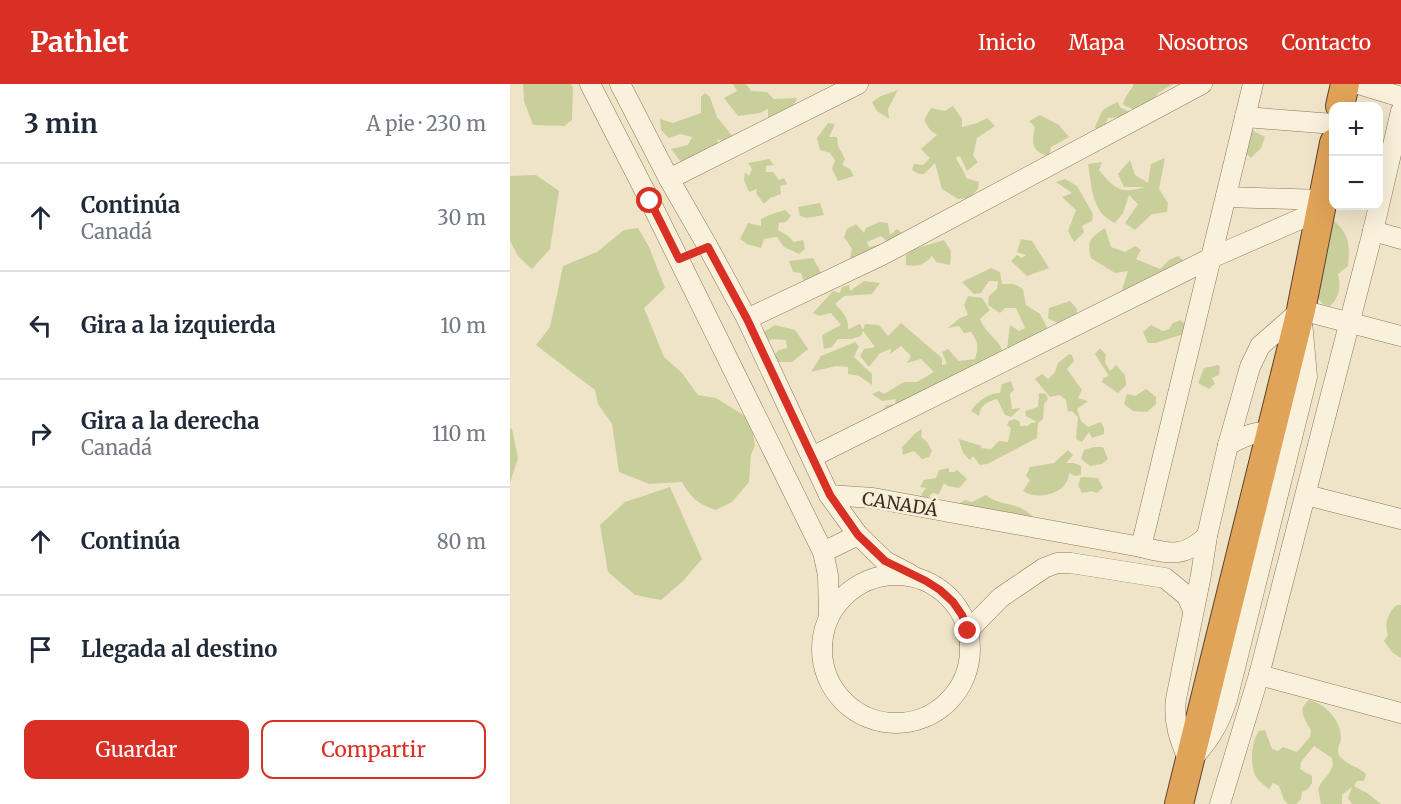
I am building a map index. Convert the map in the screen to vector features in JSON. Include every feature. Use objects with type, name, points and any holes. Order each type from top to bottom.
[{"type":"highway","points":[[1341,102],[1346,84]]},
{"type":"highway","points":[[1179,804],[1301,310],[1329,179]]},
{"type":"street","points":[[590,84],[823,552],[828,575],[829,617],[824,637],[823,657],[828,676],[838,694],[852,708],[870,718],[889,723],[909,722],[929,716],[945,705],[959,689],[967,671],[970,651],[968,631],[962,615],[953,602],[940,590],[885,561],[858,535],[830,495],[747,319],[669,179],[620,84]]},
{"type":"street","points":[[669,179],[858,84]]},
{"type":"street","points":[[747,319],[882,255],[1202,84]]},
{"type":"street","points":[[1141,546],[1253,84]]},
{"type":"street","points":[[1358,84],[1401,97]]},
{"type":"street","points":[[1383,176],[1401,111]]},
{"type":"street","points":[[1245,117],[1329,124]]},
{"type":"street","points":[[1226,197],[1322,205]]},
{"type":"street","points":[[812,457],[1322,205]]},
{"type":"street","points":[[1220,804],[1259,675],[1376,210]]},
{"type":"street","points":[[1373,231],[1401,239]]},
{"type":"street","points":[[679,259],[708,247]]},
{"type":"street","points":[[1301,310],[1401,336]]},
{"type":"street","points":[[1301,310],[1307,377],[1227,700],[1219,724],[1205,745],[1189,762],[1178,735],[1174,716],[1193,610],[1202,575],[1207,536],[1228,445],[1250,367],[1260,346],[1301,310]]},
{"type":"street","points":[[1228,445],[1255,433],[1278,436],[1283,446],[1283,473]]},
{"type":"street","name":"CANADÁ","points":[[830,495],[873,498],[1141,546],[1165,553],[1192,549],[1207,536]]},
{"type":"street","points":[[1306,495],[1401,519]]},
{"type":"street","points":[[823,552],[858,535]]},
{"type":"street","points":[[968,631],[1000,598],[1044,568],[1056,563],[1071,563],[1165,578],[1187,596],[1193,610]]},
{"type":"street","points":[[829,617],[849,592],[862,583],[878,577],[910,576],[926,581]]},
{"type":"street","points":[[1185,652],[1193,681],[1207,692],[1219,686],[1236,663]]},
{"type":"street","points":[[1259,675],[1401,713]]},
{"type":"green space","points":[[523,84],[571,84],[573,88],[572,120],[564,126],[533,125],[524,101]]},
{"type":"green space","points":[[733,84],[746,84],[751,91],[767,92],[774,99],[797,98],[794,105],[768,119],[768,109],[760,113],[738,116],[724,98],[737,91]]},
{"type":"green space","points":[[1133,84],[1173,84],[1158,93],[1152,102],[1135,110],[1123,105]]},
{"type":"green space","points":[[898,90],[888,109],[889,119],[877,111],[872,102]]},
{"type":"green space","points":[[705,93],[710,97],[717,117],[733,137],[730,144],[717,139],[719,145],[684,166],[671,149],[688,145],[692,137],[680,134],[669,138],[661,130],[660,119],[673,123],[701,113],[701,97]]},
{"type":"green space","points":[[1118,102],[1120,107],[1139,117],[1108,118],[1105,125],[1112,126],[1102,136],[1095,127],[1101,114],[1104,109]]},
{"type":"green space","points":[[953,106],[962,119],[962,127],[987,118],[995,126],[977,138],[973,156],[978,162],[967,171],[960,156],[956,157],[966,178],[979,182],[978,189],[969,198],[958,199],[942,189],[935,163],[924,174],[912,170],[914,164],[923,165],[930,158],[921,149],[937,135],[930,130],[924,120],[931,108],[945,111]]},
{"type":"green space","points":[[1040,115],[1059,125],[1069,137],[1051,147],[1049,156],[1039,152],[1033,142],[1035,127],[1029,121]]},
{"type":"green space","points":[[828,123],[835,124],[829,137],[837,137],[838,146],[845,159],[842,165],[850,169],[854,176],[838,181],[832,169],[835,160],[830,153],[820,150],[817,138]]},
{"type":"green space","points":[[1250,129],[1265,137],[1261,148],[1251,158],[1238,146]]},
{"type":"green space","points":[[1165,158],[1159,189],[1168,203],[1167,212],[1152,214],[1135,230],[1125,223],[1138,204],[1129,195],[1123,213],[1115,223],[1101,212],[1094,198],[1088,164],[1102,162],[1099,170],[1109,181],[1118,188],[1129,190],[1144,187],[1124,187],[1118,174],[1130,160],[1135,175],[1148,183],[1151,164]]},
{"type":"green space","points":[[769,159],[774,165],[766,166],[766,172],[773,172],[779,180],[784,178],[787,184],[780,186],[781,194],[770,198],[764,204],[756,193],[757,189],[749,192],[744,180],[745,172],[749,176],[752,169],[748,163]]},
{"type":"green space","points":[[536,175],[559,191],[550,249],[532,269],[518,256],[510,241],[510,176]]},
{"type":"green space","points":[[1065,179],[1077,186],[1093,214],[1092,221],[1082,226],[1084,232],[1074,242],[1068,231],[1076,210],[1062,197],[1072,193],[1056,182]]},
{"type":"green space","points":[[820,203],[824,215],[807,218],[800,216],[798,207]]},
{"type":"green space","points":[[785,210],[791,216],[786,222],[779,223],[778,230],[794,242],[803,240],[805,249],[799,254],[784,247],[777,237],[764,239],[761,248],[747,244],[740,239],[748,223],[761,226],[761,219]]},
{"type":"green space","points":[[1334,221],[1346,236],[1349,259],[1348,266],[1338,274],[1339,291],[1330,306],[1323,304],[1314,294],[1328,225]]},
{"type":"green space","points":[[879,222],[888,223],[890,235],[897,229],[904,235],[888,242],[881,236],[867,242],[869,247],[881,244],[882,255],[871,260],[850,258],[852,249],[844,237],[847,229],[856,224],[864,233],[866,228]]},
{"type":"green space","points":[[638,228],[649,247],[665,288],[644,308],[664,357],[682,373],[698,395],[716,398],[750,419],[755,445],[751,455],[749,482],[732,502],[716,510],[696,500],[682,482],[649,484],[619,472],[612,424],[598,404],[595,390],[536,345],[550,327],[563,266],[597,252],[624,230]]},
{"type":"green space","points":[[1105,228],[1111,247],[1125,252],[1135,246],[1141,250],[1136,259],[1160,269],[1169,260],[1178,256],[1189,265],[1121,293],[1128,271],[1115,273],[1091,258],[1089,247],[1091,240]]},
{"type":"green space","points":[[1021,239],[1032,241],[1049,268],[1027,276],[1011,261],[1017,255],[1022,258],[1026,255],[1017,252]]},
{"type":"green space","points":[[944,240],[951,251],[950,265],[936,262],[932,256],[920,265],[906,265],[906,255],[914,249]]},
{"type":"green space","points":[[813,258],[825,280],[814,288],[803,279],[801,273],[793,272],[789,261]]},
{"type":"green space","points":[[991,268],[1000,272],[1002,284],[1014,284],[1023,289],[1026,305],[1040,314],[1050,333],[1007,349],[1010,325],[1019,331],[1025,328],[1016,308],[1005,308],[1000,313],[988,305],[989,296],[997,289],[998,281],[989,281],[981,293],[974,294],[962,282]]},
{"type":"green space","points":[[864,281],[880,283],[872,294],[844,296],[835,304],[846,318],[848,329],[860,324],[863,330],[865,324],[879,325],[888,336],[901,323],[942,358],[942,365],[947,364],[942,352],[948,349],[959,361],[975,359],[977,345],[971,332],[964,333],[959,326],[948,328],[960,318],[968,315],[964,305],[968,296],[982,298],[990,310],[980,319],[1004,354],[975,371],[974,362],[972,370],[925,405],[922,414],[878,415],[887,405],[895,404],[896,399],[882,401],[872,394],[879,391],[884,394],[904,382],[917,382],[934,372],[921,359],[907,363],[911,356],[901,346],[890,354],[891,349],[880,353],[869,367],[860,356],[864,349],[875,347],[863,331],[861,336],[838,339],[832,347],[824,349],[822,335],[841,325],[831,313],[819,316],[813,313],[833,291],[840,293],[842,287],[849,285],[850,291]]},
{"type":"green space","points":[[1070,301],[1077,309],[1076,320],[1063,326],[1048,318],[1049,308]]},
{"type":"green space","points":[[1181,320],[1187,327],[1184,334],[1148,343],[1143,332],[1151,325],[1163,331]]},
{"type":"green space","points":[[775,325],[795,330],[808,349],[792,362],[777,362],[771,358],[779,350],[787,348],[786,340],[764,341],[762,333]]},
{"type":"green space","points":[[855,342],[859,346],[854,357],[872,374],[872,385],[859,376],[848,374],[848,367],[836,366],[811,372],[821,356]]},
{"type":"green space","points":[[1100,348],[1106,355],[1105,362],[1110,371],[1116,365],[1125,375],[1126,385],[1118,393],[1102,382],[1103,378],[1109,376],[1095,354]]},
{"type":"green space","points":[[1069,354],[1072,355],[1074,361],[1067,369],[1082,390],[1078,398],[1088,401],[1077,409],[1081,421],[1088,427],[1101,422],[1104,428],[1104,434],[1092,438],[1089,432],[1082,442],[1076,439],[1078,417],[1072,411],[1068,412],[1066,400],[1060,395],[1050,397],[1035,379],[1042,374],[1048,379],[1055,372],[1058,363]]},
{"type":"green space","points":[[1218,365],[1219,375],[1212,378],[1215,384],[1209,389],[1198,383],[1204,368]]},
{"type":"green space","points":[[1011,381],[1014,390],[1010,394],[1012,409],[1021,408],[1011,417],[1005,415],[997,399],[983,407],[979,416],[971,411],[984,398],[1000,393],[1002,384]]},
{"type":"green space","points":[[1146,389],[1156,397],[1156,404],[1147,412],[1133,411],[1124,404],[1127,394],[1135,396]]},
{"type":"green space","points":[[1039,393],[1046,394],[1048,399],[1044,404],[1043,419],[1038,423],[1037,438],[987,464],[980,465],[973,456],[970,460],[965,455],[959,439],[982,446],[980,448],[991,449],[999,441],[1008,442],[1011,428],[1007,425],[1009,421],[1015,419],[1020,422],[1020,426],[1037,422],[1026,416],[1025,411],[1038,407]]},
{"type":"green space","points":[[510,428],[518,458],[510,483]]},
{"type":"green space","points":[[922,429],[921,437],[932,451],[929,457],[922,459],[914,451],[903,455],[902,447]]},
{"type":"green space","points":[[1103,447],[1108,459],[1102,464],[1090,466],[1081,459],[1084,450]]},
{"type":"green space","points":[[1068,450],[1073,455],[1066,463],[1081,466],[1081,475],[1075,476],[1069,473],[1064,486],[1051,494],[1036,495],[1023,491],[1030,480],[1026,476],[1030,467],[1054,463]]},
{"type":"green space","points":[[949,468],[949,472],[957,470],[967,479],[959,488],[944,483],[939,494],[932,493],[927,499],[921,495],[926,488],[920,487],[924,480],[936,478],[939,470]]},
{"type":"green space","points":[[1081,477],[1098,478],[1103,488],[1097,493],[1092,491],[1082,493],[1078,485]]},
{"type":"green space","points":[[670,487],[702,559],[683,581],[661,600],[635,595],[608,572],[600,525],[625,502]]},
{"type":"green space","points":[[986,495],[998,502],[1021,508],[1033,517],[1024,520],[967,514],[960,503],[965,500],[972,502]]},
{"type":"green space","points":[[1397,605],[1401,605],[1401,658],[1393,653],[1384,641],[1388,635],[1386,627],[1388,618]]},
{"type":"green space","points":[[1309,700],[1321,705],[1335,719],[1340,731],[1341,740],[1338,751],[1341,758],[1366,774],[1364,781],[1357,781],[1354,786],[1381,804],[1352,804],[1348,798],[1352,787],[1342,795],[1342,804],[1321,804],[1318,789],[1333,765],[1332,758],[1314,746],[1301,762],[1300,769],[1312,776],[1312,783],[1302,792],[1301,799],[1296,804],[1288,804],[1284,800],[1279,786],[1273,783],[1269,789],[1256,777],[1252,764],[1252,752],[1259,731],[1265,730],[1272,749],[1278,751],[1283,747],[1297,752],[1310,737],[1311,730],[1303,711],[1305,703]]},
{"type":"route","points":[[650,201],[679,259],[708,247],[747,319],[830,495],[858,535],[885,561],[940,590],[953,602],[962,615],[968,631]]}]
